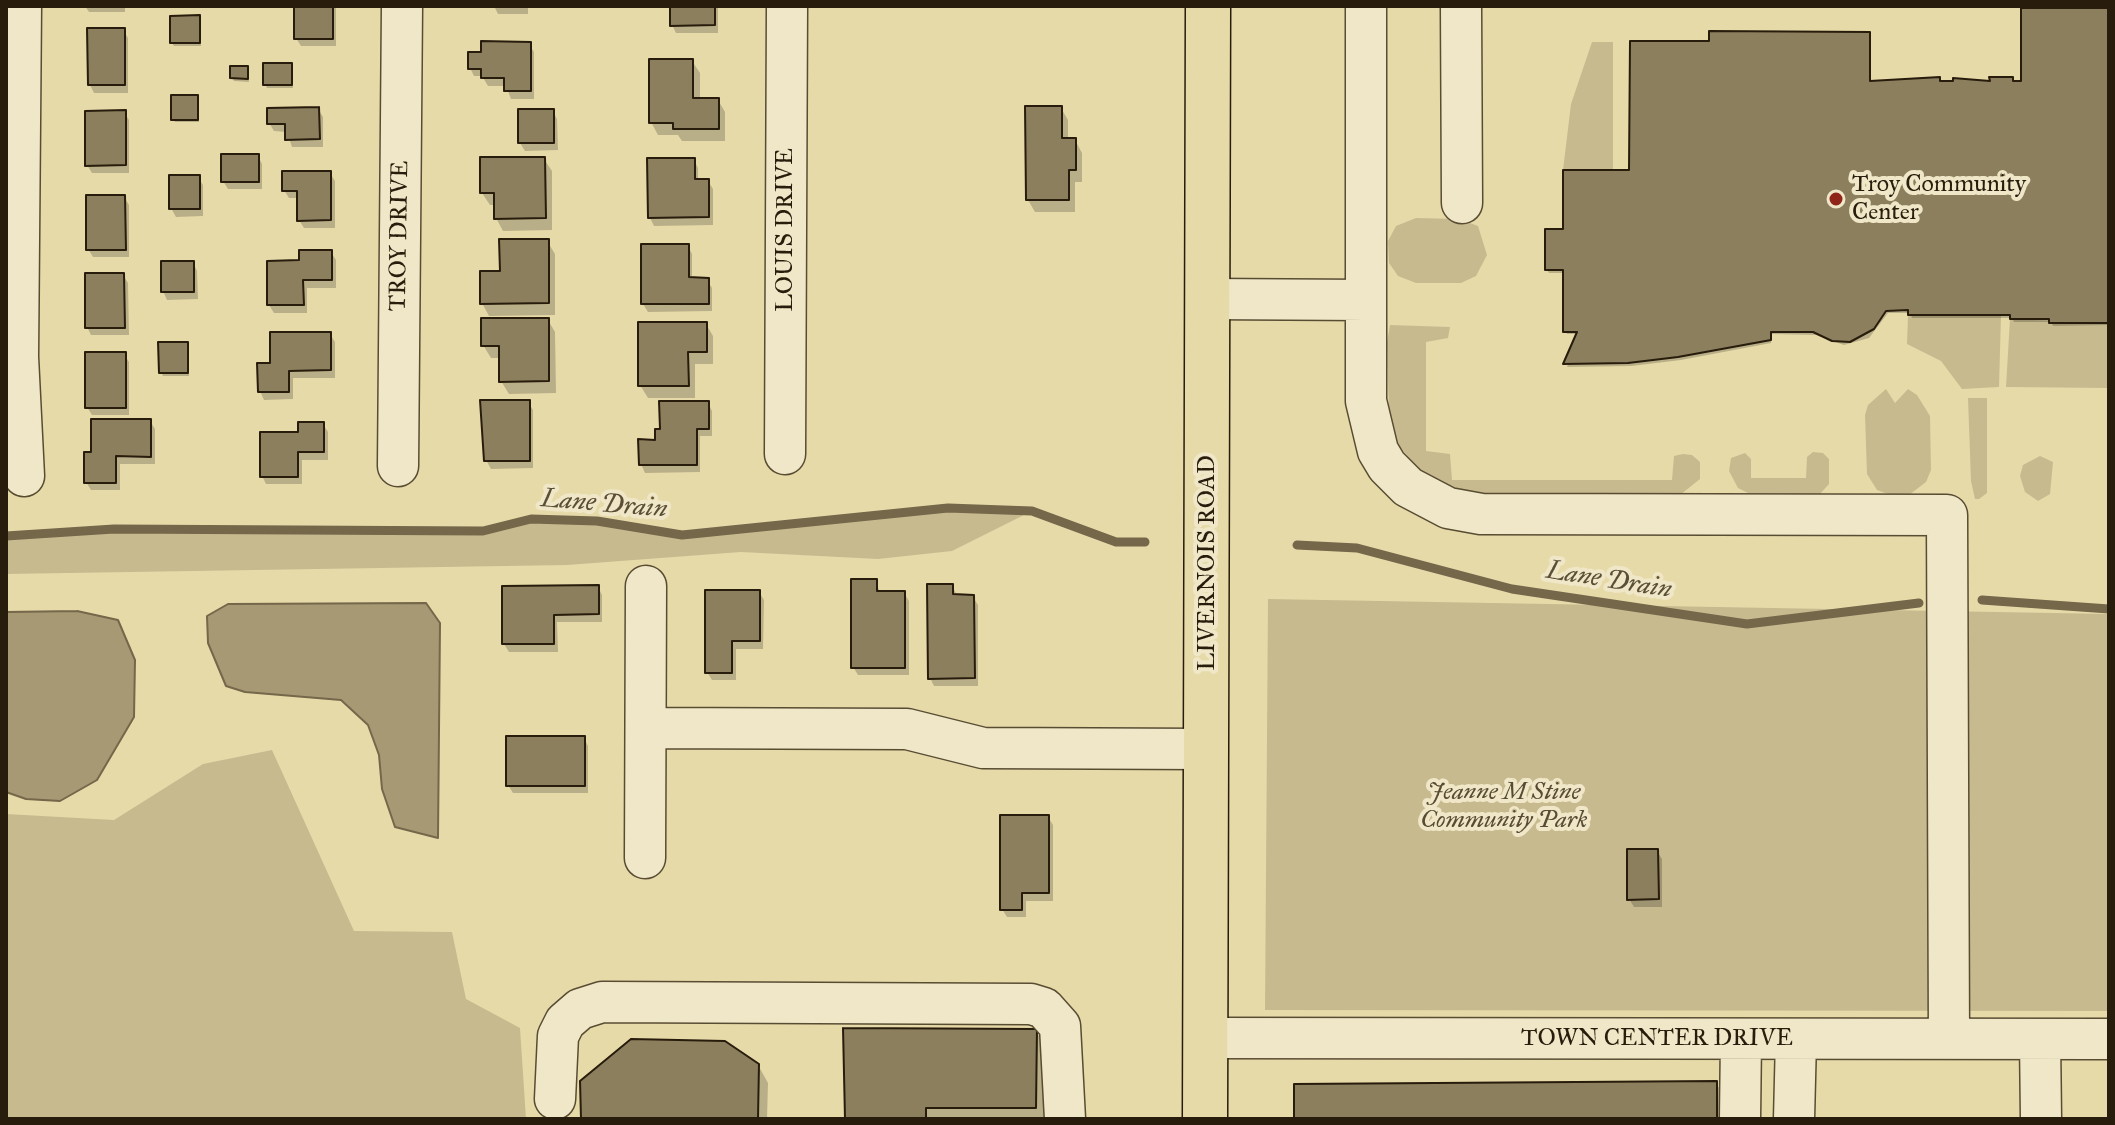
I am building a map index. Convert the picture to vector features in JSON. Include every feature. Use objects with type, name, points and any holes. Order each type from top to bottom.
[{"type":"main road","name":"LIVERNOIS ROAD","points":[[1205,1119],[1208,6]]},
{"type":"street","points":[[21,6],[18,357],[24,476]]},
{"type":"street","name":"TROY DRIVE","points":[[398,466],[402,6]]},
{"type":"street","name":"LOUIS DRIVE","points":[[785,454],[787,6]]},
{"type":"street","points":[[1366,6],[1366,401],[1372,435],[1396,477],[1420,496],[1448,508],[1481,514],[1947,515],[1949,1039]]},
{"type":"street","points":[[1461,6],[1462,203]]},
{"type":"street","points":[[1208,299],[1366,300]]},
{"type":"street","points":[[645,858],[646,586]]},
{"type":"street","points":[[647,728],[907,729],[983,748],[1205,749]]},
{"type":"street","points":[[555,1099],[558,1036],[565,1022],[580,1009],[602,1002],[1031,1004],[1044,1008],[1060,1026],[1065,1119]]},
{"type":"street","name":"TOWN CENTER DRIVE","points":[[1204,1038],[2109,1039]]},
{"type":"street","points":[[1740,1119],[1741,1039]]},
{"type":"street","points":[[1794,1119],[1796,1039]]},
{"type":"street","points":[[2040,1039],[2041,1119]]},
{"type":"green space","points":[[1592,42],[1613,42],[1613,169],[1563,170],[1571,104]]},
{"type":"green space","points":[[1416,218],[1459,219],[1478,226],[1487,255],[1476,276],[1461,283],[1416,283],[1398,276],[1389,263],[1388,241],[1396,226]]},
{"type":"green space","points":[[1908,315],[2001,315],[1999,387],[1962,389],[1941,361],[1907,344]]},
{"type":"green space","points":[[2010,319],[2109,323],[2109,388],[2006,387]]},
{"type":"green space","points":[[1390,325],[1450,327],[1448,338],[1426,342],[1426,451],[1450,454],[1452,480],[1672,480],[1674,456],[1683,454],[1692,455],[1700,462],[1700,479],[1680,495],[1483,496],[1460,493],[1426,477],[1398,445],[1389,417],[1387,343]]},
{"type":"green space","points":[[1886,389],[1895,403],[1908,389],[1917,395],[1930,416],[1931,470],[1926,482],[1909,495],[1896,497],[1877,490],[1867,474],[1865,415],[1868,405]]},
{"type":"green space","points":[[1968,398],[1987,398],[1987,493],[1979,499],[1975,499],[1971,481]]},
{"type":"green space","points":[[1813,452],[1823,453],[1829,459],[1829,484],[1820,494],[1748,493],[1738,488],[1729,471],[1731,458],[1745,453],[1751,459],[1751,478],[1806,478],[1807,457]]},
{"type":"green space","points":[[2040,456],[2053,462],[2050,494],[2038,501],[2025,492],[2020,476],[2023,465]]},
{"type":"green space","points":[[948,508],[1032,511],[952,551],[878,559],[741,552],[567,565],[6,574],[6,536],[124,528],[483,531],[553,517],[682,535]]},
{"type":"green space","name":"Jeanne M Stine Community Park","points":[[1268,599],[2109,614],[2109,1011],[1265,1010]]},
{"type":"green space","points":[[272,750],[354,931],[452,932],[466,999],[520,1028],[526,1119],[6,1119],[6,814],[114,820],[203,764]]},
{"type":"shaded area","points":[[426,603],[440,623],[438,838],[395,827],[382,789],[379,755],[368,725],[341,700],[245,692],[226,686],[208,643],[207,616],[228,604]]},
{"type":"shaded area","points":[[77,611],[118,620],[135,660],[134,717],[97,780],[60,801],[26,799],[6,792],[6,612]]},
{"type":"building","points":[[294,6],[333,6],[333,39],[294,39]]},
{"type":"building","points":[[670,6],[715,6],[715,25],[670,26]]},
{"type":"building","name":"Troy Community Center","points":[[2021,8],[2109,8],[2109,323],[2049,323],[2049,319],[2010,319],[2010,315],[1908,315],[1908,310],[1886,311],[1874,329],[1850,342],[1832,341],[1813,332],[1771,332],[1771,340],[1678,357],[1628,363],[1563,364],[1577,332],[1563,332],[1563,270],[1545,270],[1545,229],[1563,229],[1563,170],[1629,170],[1630,41],[1709,41],[1709,31],[1870,32],[1870,81],[1940,77],[1940,81],[1953,81],[1953,78],[1990,81],[1989,77],[2013,77],[2013,81],[2021,81]]},
{"type":"building","points":[[200,15],[200,43],[170,43],[170,16]]},
{"type":"building","points":[[87,28],[125,28],[125,85],[88,85]]},
{"type":"building","points":[[481,41],[531,42],[531,91],[504,91],[504,78],[481,78],[481,69],[468,69],[468,52],[481,52]]},
{"type":"building","points":[[649,59],[693,59],[693,98],[719,98],[719,129],[673,129],[673,123],[649,123]]},
{"type":"building","points":[[263,63],[292,63],[292,85],[263,85]]},
{"type":"building","points":[[230,66],[248,66],[248,79],[230,78]]},
{"type":"building","points":[[171,95],[198,95],[198,120],[171,120]]},
{"type":"building","points":[[1025,106],[1062,106],[1062,138],[1076,138],[1076,170],[1069,170],[1069,200],[1026,200]]},
{"type":"building","points":[[319,107],[320,139],[285,140],[285,124],[267,124],[267,108]]},
{"type":"building","points":[[518,109],[554,109],[554,143],[518,143]]},
{"type":"building","points":[[126,110],[126,165],[85,166],[85,111]]},
{"type":"building","points":[[221,154],[259,154],[259,182],[221,182]]},
{"type":"building","points":[[480,157],[545,157],[546,218],[494,219],[494,193],[480,193]]},
{"type":"building","points":[[647,158],[695,158],[695,179],[709,179],[709,217],[648,218]]},
{"type":"building","points":[[282,171],[331,171],[331,220],[297,221],[297,191],[282,191]]},
{"type":"building","points":[[169,175],[200,175],[200,209],[169,209]]},
{"type":"building","points":[[86,195],[125,195],[126,250],[86,250]]},
{"type":"building","points":[[499,239],[549,239],[549,303],[480,304],[480,271],[500,271]]},
{"type":"building","points":[[641,244],[689,244],[689,277],[709,278],[709,304],[641,304]]},
{"type":"building","points":[[299,250],[332,250],[332,280],[303,280],[304,305],[267,305],[267,261],[299,260]]},
{"type":"building","points":[[161,261],[194,261],[194,292],[161,292]]},
{"type":"building","points":[[85,273],[124,273],[125,328],[85,328]]},
{"type":"building","points":[[481,318],[549,318],[549,381],[499,382],[499,346],[481,346]]},
{"type":"building","points":[[638,322],[707,322],[707,352],[688,352],[689,386],[638,386]]},
{"type":"building","points":[[270,332],[331,332],[331,370],[289,371],[289,392],[258,392],[257,363],[270,363]]},
{"type":"building","points":[[158,342],[188,342],[188,373],[159,373]]},
{"type":"building","points":[[85,352],[126,352],[126,408],[85,408]]},
{"type":"building","points":[[480,400],[530,400],[530,461],[484,461]]},
{"type":"building","points":[[659,401],[709,401],[709,429],[697,429],[697,465],[639,465],[638,439],[655,440],[655,429],[660,429]]},
{"type":"building","points":[[91,419],[151,419],[151,457],[116,456],[116,483],[84,483],[84,452],[91,452]]},
{"type":"building","points":[[298,422],[324,422],[324,452],[298,452],[298,477],[260,477],[260,432],[298,432]]},
{"type":"building","points":[[851,579],[877,579],[877,591],[905,591],[905,668],[851,668]]},
{"type":"building","points":[[927,584],[953,584],[953,594],[974,595],[975,678],[928,679]]},
{"type":"building","points":[[599,585],[599,614],[554,615],[554,644],[502,644],[502,586]]},
{"type":"building","points":[[705,590],[760,590],[760,641],[732,641],[732,673],[705,673]]},
{"type":"building","points":[[506,736],[585,736],[585,786],[506,786]]},
{"type":"building","points":[[1000,815],[1049,815],[1049,893],[1022,893],[1022,910],[1000,910]]},
{"type":"building","points":[[1627,849],[1658,849],[1659,899],[1627,900]]},
{"type":"building","points":[[843,1028],[1037,1029],[1036,1108],[926,1108],[926,1119],[845,1119]]},
{"type":"building","points":[[631,1039],[725,1041],[759,1064],[758,1119],[581,1119],[580,1081]]},
{"type":"building","points":[[1717,1081],[1717,1119],[1294,1119],[1294,1084]]},
{"type":"waterway","name":"Lane Drain","points":[[6,536],[114,529],[483,531],[531,519],[597,521],[682,535],[948,508],[1032,511],[1116,542],[1145,542]]},
{"type":"waterway","name":"Lane Drain","points":[[1297,545],[1357,548],[1512,589],[1747,624],[1919,603]]},
{"type":"waterway","name":"Lane Drain","points":[[1982,600],[2109,609]]},
{"type":"place","name":"Troy Community Center","points":[[1836,199]]}]
